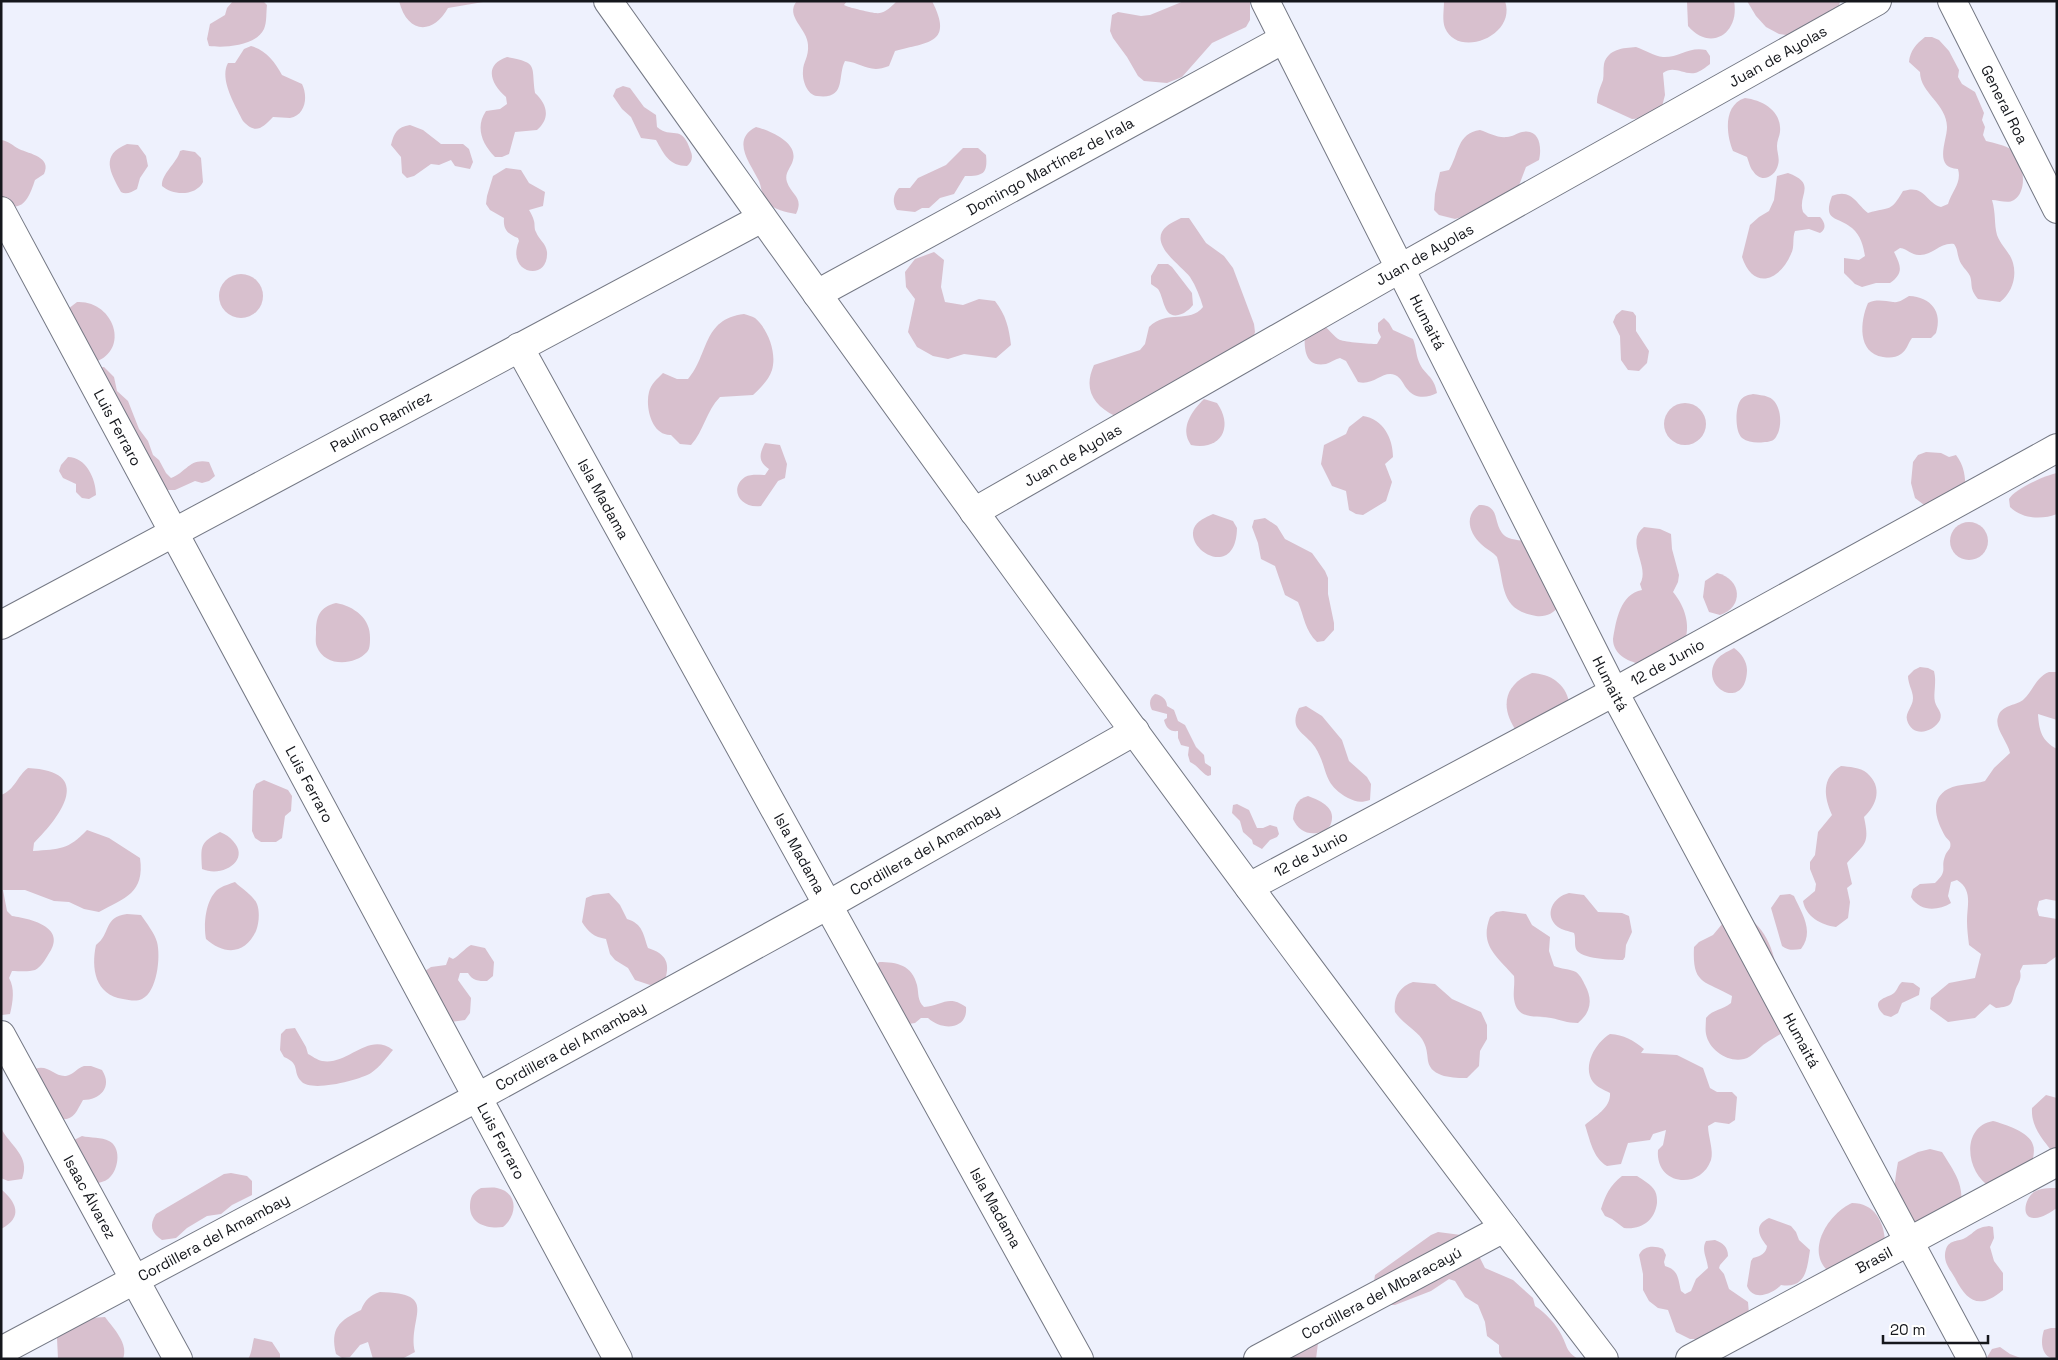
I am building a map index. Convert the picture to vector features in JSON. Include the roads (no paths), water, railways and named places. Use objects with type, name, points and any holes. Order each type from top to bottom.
[{"type":"street","points":[[608,1],[974,512],[1249,887],[1604,1359]]},
{"type":"street","name":"Humaitá","points":[[1265,1],[1614,692],[1972,1359]]},
{"type":"street","name":"Juan de Ayolas","points":[[974,512],[1399,269],[1877,1]]},
{"type":"street","name":"General Roa","points":[[1952,1],[2057,209]]},
{"type":"street","name":"Domingo Martínez de Irala","points":[[817,294],[1284,38]]},
{"type":"street","name":"Luis Ferraro","points":[[1,211],[618,1359]]},
{"type":"street","name":"Paulino Ramírez","points":[[1,625],[762,218]]},
{"type":"street","name":"Isla Madama","points":[[519,348],[1079,1359]]},
{"type":"street","name":"12 de Junio","points":[[1249,887],[1614,692],[2057,448]]},
{"type":"street","name":"Cordillera del Amambay","points":[[1,1351],[478,1098],[828,905],[1135,731]]},
{"type":"street","name":"Isaac Álvarez","points":[[1,1036],[178,1359]]},
{"type":"street","name":"Brasil","points":[[1690,1359],[2057,1162]]},
{"type":"street","name":"Cordillera del Mbaracayú","points":[[1258,1359],[1504,1228]]}]
